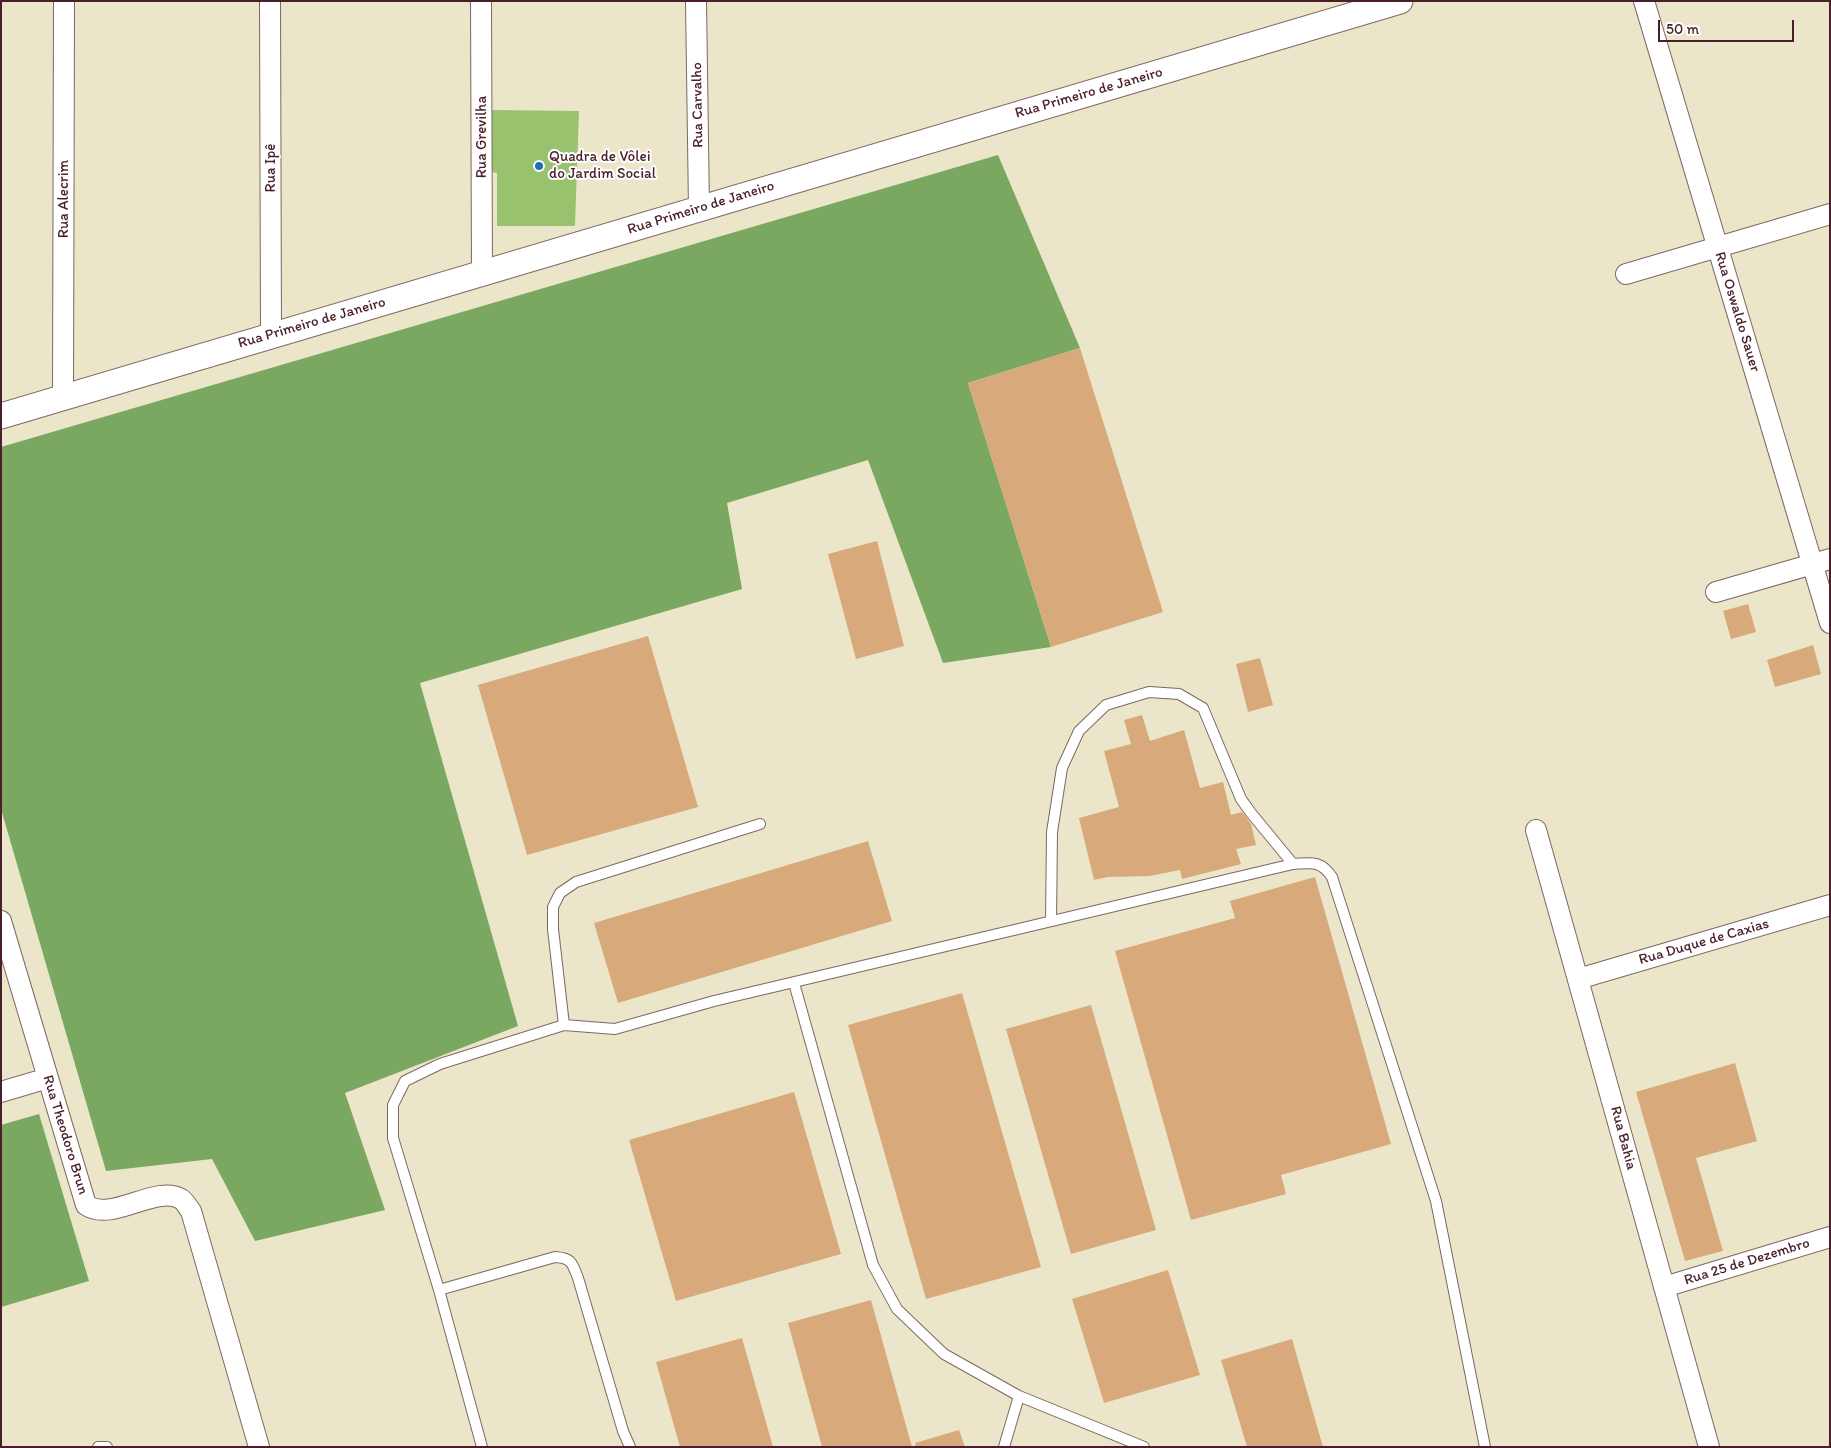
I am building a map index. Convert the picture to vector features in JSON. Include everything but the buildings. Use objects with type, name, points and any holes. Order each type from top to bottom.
[{"type":"street","name":"Rua Alecrim","points":[[64,1],[64,397]]},
{"type":"street","name":"Rua Ipê","points":[[270,1],[271,336]]},
{"type":"street","name":"Rua Grevilha","points":[[481,1],[482,273]]},
{"type":"street","name":"Rua Carvalho","points":[[696,1],[699,209]]},
{"type":"street","name":"Rua Primeiro de Janeiro","points":[[1,416],[1400,1]]},
{"type":"street","name":"Rua Oswaldo Sauer","points":[[1644,1],[1717,246],[1821,561],[1830,623]]},
{"type":"street","points":[[1626,274],[1830,214]]},
{"type":"street","points":[[1716,592],[1821,561]]},
{"type":"street","name":"Rua Bahia","points":[[1536,830],[1709,1447]]},
{"type":"street","name":"Rua Duque de Caxias","points":[[1578,979],[1830,905]]},
{"type":"street","name":"Rua Theodoro Brun","points":[[1,921],[86,1205],[93,1210],[110,1209],[168,1194],[182,1199],[191,1212],[260,1447]]},
{"type":"street","points":[[1,1092],[48,1078]]},
{"type":"street","name":"Rua 25 de Dezembro","points":[[1664,1287],[1830,1237]]},
{"type":"lane","points":[[1051,921],[1052,832],[1062,768],[1078,732],[1106,705],[1149,692],[1179,694],[1203,708],[1242,799],[1251,813],[1293,864]]},
{"type":"lane","points":[[564,1025],[552,929],[553,906],[560,893],[576,882],[760,824]]},
{"type":"lane","points":[[482,1447],[439,1290],[393,1138],[393,1104],[405,1081],[440,1064],[564,1025],[615,1029],[714,1001],[1293,864],[1312,863],[1324,866],[1332,876],[1436,1202],[1486,1447]]},
{"type":"lane","points":[[794,983],[873,1265],[897,1309],[944,1354],[1019,1396],[1144,1447]]},
{"type":"lane","points":[[439,1290],[555,1257],[566,1258],[572,1263],[578,1278],[623,1431],[630,1447]]},
{"type":"lane","points":[[1004,1447],[1019,1396]]},
{"type":"lane","points":[[98,1447],[107,1447]]},
{"type":"green space","points":[[492,110],[579,111],[575,226],[497,226],[497,173],[492,172]]},
{"type":"green space","points":[[998,155],[1080,348],[968,383],[1051,647],[943,663],[868,460],[727,503],[742,589],[420,683],[518,1026],[345,1093],[385,1210],[255,1241],[212,1159],[106,1171],[1,809],[1,447]]},
{"type":"green space","points":[[39,1114],[89,1281],[1,1307],[1,1125]]},
{"type":"place","name":"Quadra de Vôlei do Jardim Social","points":[[539,166]]}]
